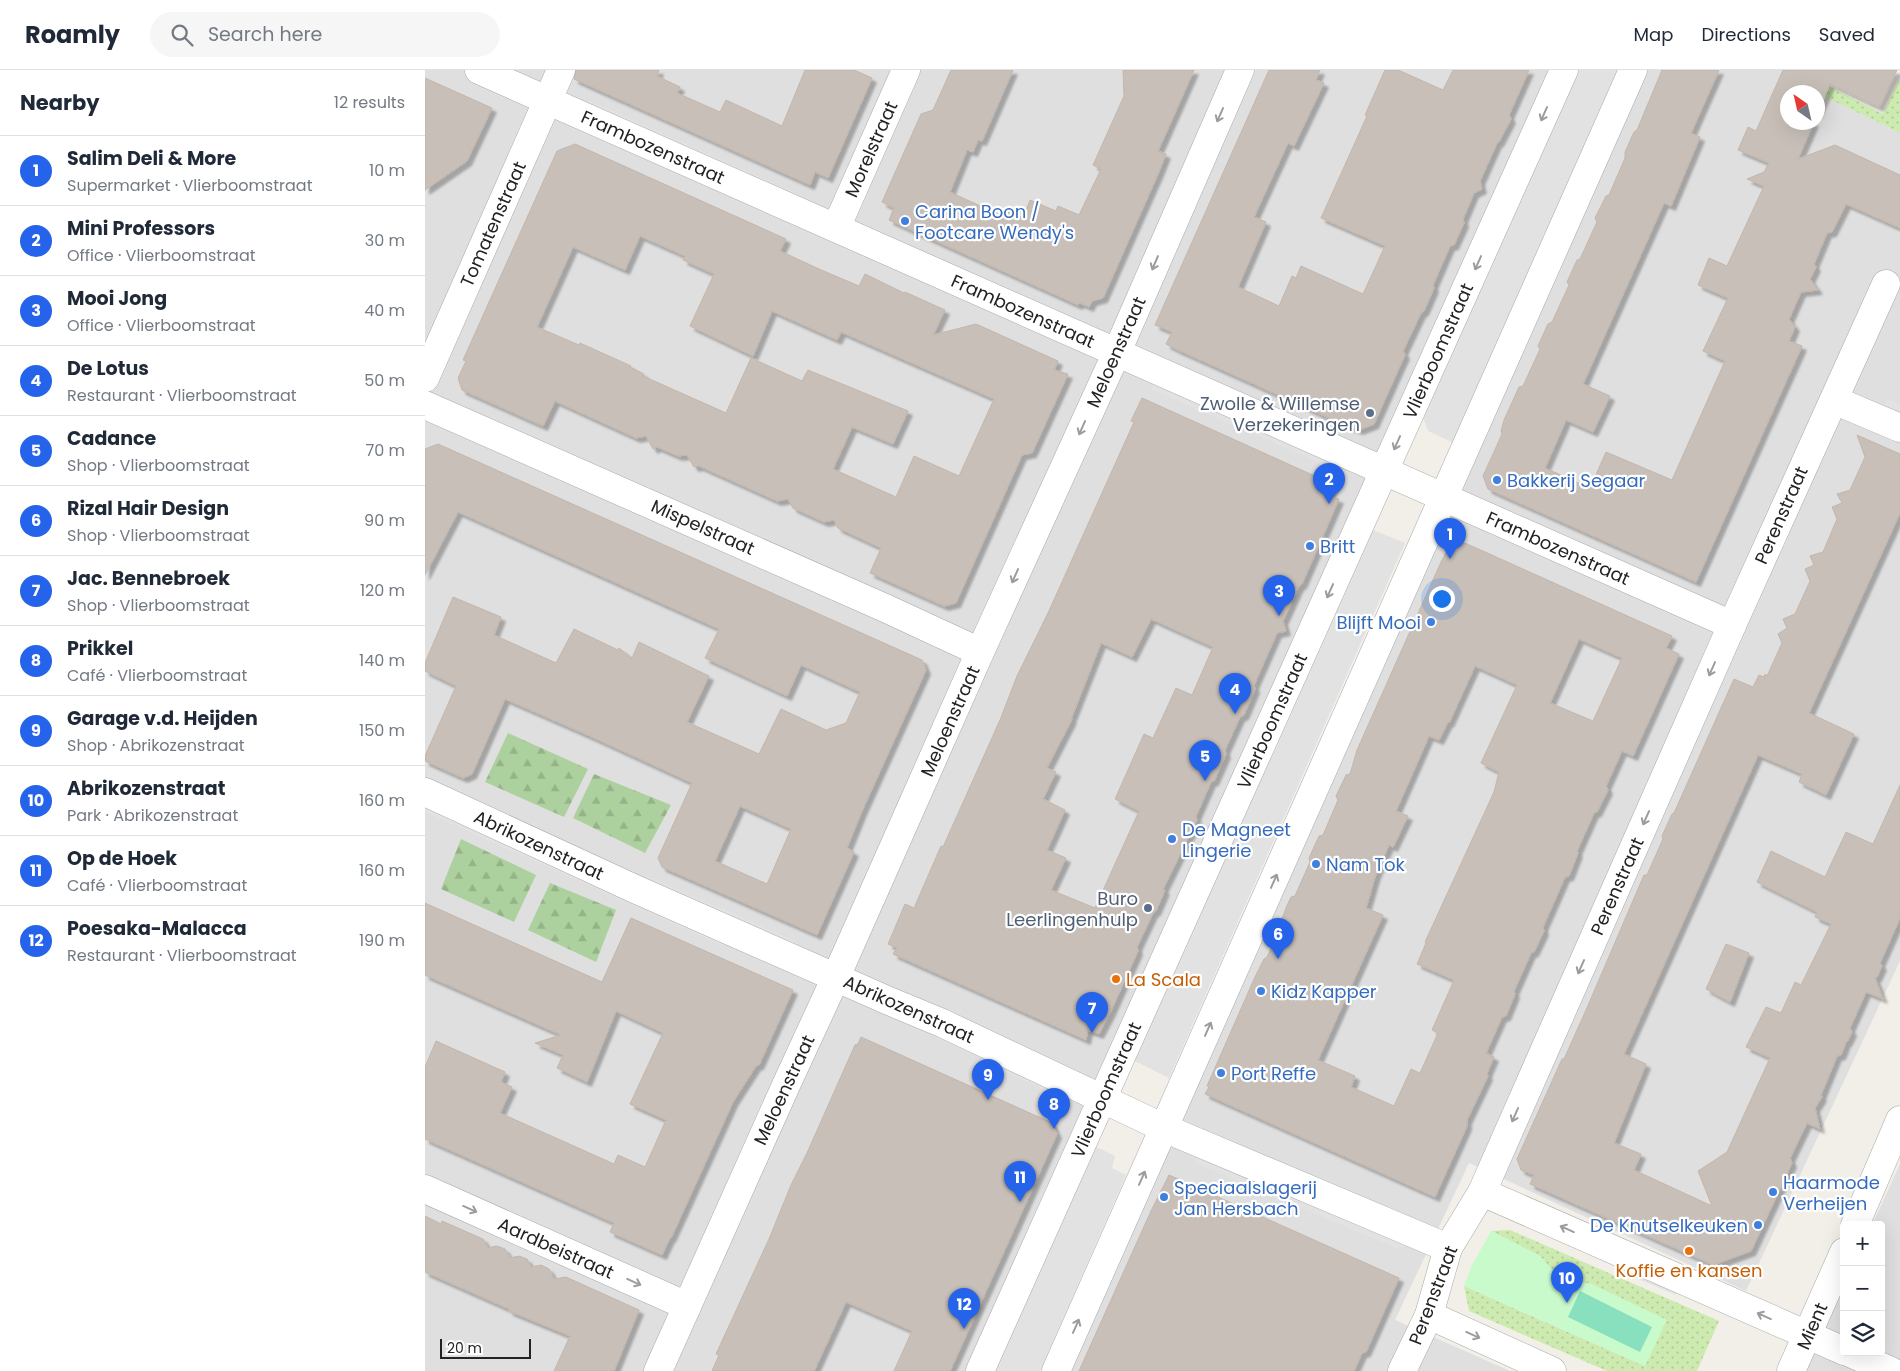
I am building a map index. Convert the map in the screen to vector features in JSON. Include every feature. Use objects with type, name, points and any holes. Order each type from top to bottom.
[{"type":"street","name":"Frambozenstraat","points":[[479,70],[1732,625]]},
{"type":"street","name":"Tomatenstraat","points":[[425,378],[561,70]]},
{"type":"street","name":"Morelstraat","points":[[837,228],[906,70]]},
{"type":"street","name":"Meloenstraat","points":[[658,1371],[980,652],[1117,352],[1240,70]]},
{"type":"street","name":"Vlierboomstraat","points":[[980,1371],[1564,70]]},
{"type":"street","points":[[1056,1371],[1633,70]]},
{"type":"street","name":"Perenstraat","points":[[1402,1371],[1429,1315],[1448,1248],[1481,1192],[1732,625],[1886,284]]},
{"type":"street","points":[[1834,400],[1900,428]]},
{"type":"street","name":"Mispelstraat","points":[[425,405],[885,608],[980,652]]},
{"type":"street","name":"Abrikozenstraat","points":[[425,792],[635,889],[941,1022],[1164,1128],[1448,1248]]},
{"type":"street","points":[[1857,1221],[1900,1120]]},
{"type":"street","name":"Aardbeistraat","points":[[425,1189],[687,1306]]},
{"type":"street","points":[[1481,1192],[1840,1349]]},
{"type":"street","name":"Mient","points":[[1791,1371],[1840,1261]]},
{"type":"street","points":[[1429,1315],[1552,1371]]},
{"type":"street","points":[[1857,1356],[1891,1371]]},
{"type":"shaded area","points":[[425,70],[1549,70],[973,1371],[425,1371]]},
{"type":"shaded area","points":[[1249,70],[1257,70],[1182,238],[1175,235]]},
{"type":"shaded area","points":[[1575,70],[1620,70],[1454,443],[1428,431],[1420,408]]},
{"type":"shaded area","points":[[1628,70],[1810,70],[1803,85],[1780,85],[1780,130],[1825,130],[1825,96],[1900,133],[1900,961],[1746,1291],[1469,1163],[1395,1320],[1510,1371],[1056,1371]]},
{"type":"shaded area","points":[[588,100],[804,197],[801,203],[586,106]]},
{"type":"shaded area","points":[[1154,382],[1334,461],[1331,468],[1151,389]]},
{"type":"shaded area","points":[[1888,399],[1900,404],[1900,411],[1885,405]]},
{"type":"shaded area","points":[[1368,528],[1405,543],[1169,1078],[1131,1059]]},
{"type":"shaded area","points":[[425,804],[726,940],[723,946],[425,812]]},
{"type":"shaded area","points":[[647,876],[796,941],[793,948],[644,883]]},
{"type":"shaded area","points":[[1000,1061],[1050,1084],[1047,1091],[997,1068]]},
{"type":"shaded area","points":[[1092,1145],[1115,1156],[1112,1168],[1126,1175],[1040,1371],[988,1371]]},
{"type":"shaded area","points":[[1198,1155],[1405,1243],[1401,1250],[1195,1163]]},
{"type":"shaded area","points":[[1900,1164],[1900,1371],[1804,1371],[1840,1294],[1840,1356],[1885,1356],[1885,1221],[1874,1221]]},
{"type":"shaded area","points":[[1633,1268],[1679,1288],[1676,1295],[1629,1275]]},
{"type":"green space","points":[[1900,78],[1900,133],[1825,97],[1825,85],[1822,85],[1824,84],[1883,114]]},
{"type":"green space","points":[[508,733],[588,769],[564,817],[485,782]]},
{"type":"green space","points":[[594,774],[671,805],[645,853],[573,818]]},
{"type":"green space","points":[[461,839],[536,875],[514,922],[441,889]]},
{"type":"green space","points":[[550,883],[616,910],[596,962],[528,930]]},
{"type":"green space","points":[[1510,1230],[1719,1321],[1697,1371],[1607,1371],[1469,1311],[1464,1286],[1645,1366],[1592,1284],[1561,1281],[1540,1256],[1491,1231]]},
{"type":"green space","points":[[1491,1231],[1540,1256],[1561,1280],[1592,1284],[1667,1320],[1645,1366],[1464,1286],[1472,1265]]},
{"type":"green space","points":[[1580,1291],[1652,1327],[1640,1352],[1568,1317]]},
{"type":"building","points":[[576,70],[659,70],[657,76],[680,87],[677,93],[720,112],[726,100],[782,126],[805,70],[854,70],[872,78],[828,178],[815,172],[810,185],[574,79]]},
{"type":"building","points":[[951,70],[1013,70],[982,141],[978,140],[973,152],[967,150],[950,192],[1002,216],[1005,210],[1023,218],[1030,200],[1056,211],[1058,206],[1079,215],[1101,169],[1093,165],[1124,96],[1123,70],[1194,70],[1158,151],[1166,154],[1158,174],[1103,298],[1092,301],[1089,307],[1080,303],[1078,305],[889,220],[894,208],[882,202],[921,114],[933,110]]},
{"type":"building","points":[[1269,70],[1320,70],[1316,80],[1324,83],[1294,146],[1288,143],[1254,217],[1266,222],[1238,287],[1279,306],[1292,276],[1296,278],[1301,266],[1363,294],[1385,246],[1321,218],[1367,116],[1365,115],[1385,70],[1398,70],[1443,90],[1453,70],[1529,70],[1509,115],[1511,119],[1497,143],[1480,181],[1482,189],[1474,193],[1463,219],[1464,223],[1454,245],[1450,246],[1424,311],[1421,313],[1403,351],[1405,355],[1374,424],[1359,430],[1166,344],[1172,332],[1155,325]]},
{"type":"building","points":[[1662,70],[1719,70],[1691,133],[1700,137],[1671,206],[1664,203],[1583,384],[1610,396],[1593,432],[1566,420],[1545,468],[1590,488],[1606,452],[1672,480],[1725,361],[1703,351],[1728,298],[1698,285],[1709,258],[1727,266],[1764,186],[1747,179],[1764,172],[1769,163],[1738,150],[1748,127],[1756,131],[1783,70],[1897,70],[1879,107],[1830,84],[1825,96],[1825,85],[1780,85],[1780,130],[1811,130],[1798,159],[1835,145],[1900,175],[1900,228],[1846,204],[1832,232],[1827,233],[1810,279],[1818,290],[1801,292],[1789,319],[1795,327],[1789,341],[1802,346],[1696,582],[1488,489],[1483,476],[1502,434],[1504,420],[1519,387],[1523,386],[1540,349],[1538,346],[1548,324],[1552,322],[1569,285],[1567,282],[1597,222],[1595,218],[1606,196],[1609,195],[1625,158],[1625,152],[1634,132],[1637,130]]},
{"type":"building","points":[[425,78],[492,108],[467,161],[425,190]]},
{"type":"building","points":[[575,144],[786,239],[780,251],[819,269],[859,286],[865,274],[945,310],[933,335],[976,324],[1058,361],[1054,370],[1068,374],[1032,453],[1022,455],[956,603],[944,606],[870,573],[881,548],[838,528],[834,520],[824,522],[793,508],[788,499],[777,501],[699,466],[694,467],[687,455],[678,456],[657,447],[653,449],[646,436],[636,438],[555,401],[543,426],[462,390],[458,378],[466,361],[463,360],[557,151]],"holes":[[[640,236],[685,256],[683,260],[714,274],[690,326],[753,356],[772,311],[837,340],[841,332],[994,399],[959,476],[914,456],[896,497],[833,469],[852,427],[893,444],[908,411],[808,370],[802,381],[751,358],[726,413],[643,376],[644,374],[631,366],[580,343],[579,345],[537,327],[573,247],[625,270]]]},
{"type":"building","points":[[1142,398],[1317,477],[1334,486],[1329,496],[1339,499],[1302,584],[1299,586],[1283,621],[1286,631],[1277,633],[1254,685],[1255,689],[1244,715],[1240,717],[1225,750],[1226,754],[1214,781],[1211,782],[1196,816],[1197,820],[1163,889],[1165,890],[1156,911],[1153,913],[1137,947],[1138,951],[1110,1013],[1099,1034],[1088,1030],[1086,1040],[893,954],[897,948],[888,944],[905,904],[914,908],[941,846],[943,847],[1000,720],[1017,676],[1048,613],[1134,422],[1131,421]],"holes":[[[1151,619],[1213,647],[1192,695],[1176,688],[1153,738],[1144,734],[1115,799],[1139,811],[1095,908],[1051,890],[1066,858],[1047,850],[1065,810],[1043,799],[1056,772],[1047,768],[1072,719],[1101,643],[1132,657]]]},
{"type":"building","points":[[1857,435],[1900,454],[1900,513],[1809,713],[1854,734],[1826,795],[1799,782],[1802,774],[1758,755],[1624,1054],[1646,1064],[1614,1143],[1641,1154],[1634,1170],[1712,1206],[1698,1171],[1727,1152],[1770,1058],[1746,1047],[1766,1007],[1781,1013],[1795,982],[1801,985],[1831,924],[1815,917],[1817,912],[1757,882],[1771,851],[1825,877],[1846,832],[1873,844],[1900,785],[1900,918],[1880,963],[1882,966],[1875,978],[1883,999],[1866,992],[1850,1028],[1852,1032],[1845,1043],[1841,1055],[1837,1056],[1821,1095],[1822,1097],[1815,1108],[1820,1129],[1807,1123],[1790,1158],[1792,1163],[1751,1251],[1713,1265],[1530,1184],[1534,1175],[1521,1170],[1517,1159],[1562,1059],[1564,1059],[1644,875],[1647,875],[1663,839],[1662,836],[1734,679],[1753,687],[1759,675],[1764,677],[1765,674],[1767,676],[1782,643],[1778,634],[1787,628],[1783,619],[1795,614],[1810,581],[1805,569],[1814,565],[1810,556],[1823,552],[1837,519],[1832,507],[1842,503],[1837,494],[1850,490],[1865,457]]},
{"type":"building","points":[[438,444],[922,660],[926,670],[862,811],[847,848],[854,852],[817,935],[662,867],[658,858],[692,783],[592,737],[505,699],[472,774],[463,778],[425,761],[425,756],[456,686],[425,671],[425,663],[453,597],[501,617],[494,635],[556,663],[574,629],[618,650],[619,648],[632,658],[639,642],[709,676],[687,722],[759,754],[781,709],[826,730],[846,723],[860,692],[801,665],[787,696],[705,658],[719,629],[458,512],[425,575],[425,449]],"holes":[[[740,806],[791,829],[767,884],[715,861]]]},
{"type":"building","points":[[1465,543],[1672,636],[1666,648],[1679,654],[1633,756],[1622,751],[1606,786],[1608,790],[1597,812],[1594,813],[1577,851],[1578,853],[1569,876],[1565,877],[1543,927],[1544,931],[1534,952],[1531,953],[1514,991],[1515,994],[1506,1016],[1502,1017],[1486,1053],[1494,1057],[1487,1073],[1488,1076],[1467,1120],[1467,1126],[1435,1197],[1205,1094],[1255,977],[1283,923],[1282,919],[1291,897],[1295,896],[1319,836],[1323,835],[1338,800],[1336,796],[1346,775],[1350,774],[1357,750],[1448,549]],"holes":[[[1579,639],[1622,658],[1593,721],[1550,703]],[[1475,666],[1517,685],[1481,763],[1499,772],[1494,792],[1425,942],[1417,964],[1454,980],[1432,1030],[1438,1033],[1420,1073],[1411,1069],[1394,1106],[1351,1087],[1355,1076],[1318,1060],[1383,915],[1366,908],[1376,874],[1389,845],[1393,847],[1408,816],[1396,811],[1429,736],[1439,740],[1449,723]]]},
{"type":"building","points":[[425,903],[602,982],[631,918],[793,990],[759,1065],[756,1066],[733,1102],[662,1255],[610,1232],[614,1223],[425,1139],[425,1067],[436,1041],[505,1072],[501,1082],[512,1087],[500,1113],[614,1164],[618,1155],[645,1167],[666,1120],[630,1104],[663,1033],[616,1011],[587,1082],[557,1068],[563,1055],[535,1043],[561,1035],[425,975]]},
{"type":"building","points":[[1726,944],[1749,953],[1730,1002],[1706,989]]},
{"type":"building","points":[[861,1037],[1052,1123],[1057,1134],[950,1371],[894,1371],[912,1331],[846,1302],[814,1371],[712,1371],[719,1355],[716,1354],[769,1239],[791,1185],[855,1045],[858,1044]]},
{"type":"building","points":[[1169,1175],[1399,1278],[1366,1352],[1362,1353],[1354,1371],[1079,1371]]},
{"type":"building","points":[[425,1216],[441,1224],[442,1221],[483,1239],[488,1248],[497,1246],[505,1249],[510,1258],[519,1256],[527,1259],[531,1267],[541,1265],[549,1269],[554,1279],[566,1277],[639,1310],[614,1371],[554,1371],[570,1336],[509,1311],[509,1309],[425,1272]]},
{"type":"place","name":"Carina Boon / Footcare Wendy's","points":[[905,221]]},
{"type":"place","name":"Zwolle & Willemse Verzekeringen","points":[[1370,413]]},
{"type":"place","name":"Bakkerij Segaar","points":[[1497,480]]},
{"type":"place","name":"Mini Professors","points":[[1329,504]]},
{"type":"place","name":"Britt","points":[[1310,546]]},
{"type":"place","name":"Salim Deli & More","points":[[1450,559]]},
{"type":"place","name":"Mooi Jong","points":[[1279,616]]},
{"type":"place","name":"Blijft Mooi","points":[[1431,622]]},
{"type":"place","name":"De Lotus","points":[[1235,714]]},
{"type":"place","name":"Cadance","points":[[1205,781]]},
{"type":"place","name":"De Magneet Lingerie","points":[[1172,839]]},
{"type":"place","name":"Nam Tok","points":[[1316,864]]},
{"type":"place","name":"Buro Leerlingenhulp","points":[[1148,908]]},
{"type":"place","name":"Rizal Hair Design","points":[[1278,959]]},
{"type":"place","name":"La Scala","points":[[1116,979]]},
{"type":"place","name":"Kidz Kapper","points":[[1261,991]]},
{"type":"place","name":"Jac. Bennebroek","points":[[1092,1033]]},
{"type":"place","name":"Port Reffe","points":[[1221,1073]]},
{"type":"place","name":"Garage v.d. Heijden","points":[[988,1100]]},
{"type":"place","name":"Prikkel","points":[[1054,1129]]},
{"type":"place","name":"Haarmode Verheijen","points":[[1773,1192]]},
{"type":"place","name":"Speciaalslagerij Jan Hersbach","points":[[1164,1197]]},
{"type":"place","name":"Op de Hoek","points":[[1020,1202]]},
{"type":"place","name":"De Knutselkeuken","points":[[1758,1225]]},
{"type":"place","name":"Koffie en kansen","points":[[1689,1251]]},
{"type":"place","name":"Abrikozenstraat","points":[[1567,1303]]},
{"type":"place","name":"Poesaka-Malacca","points":[[964,1329]]}]
